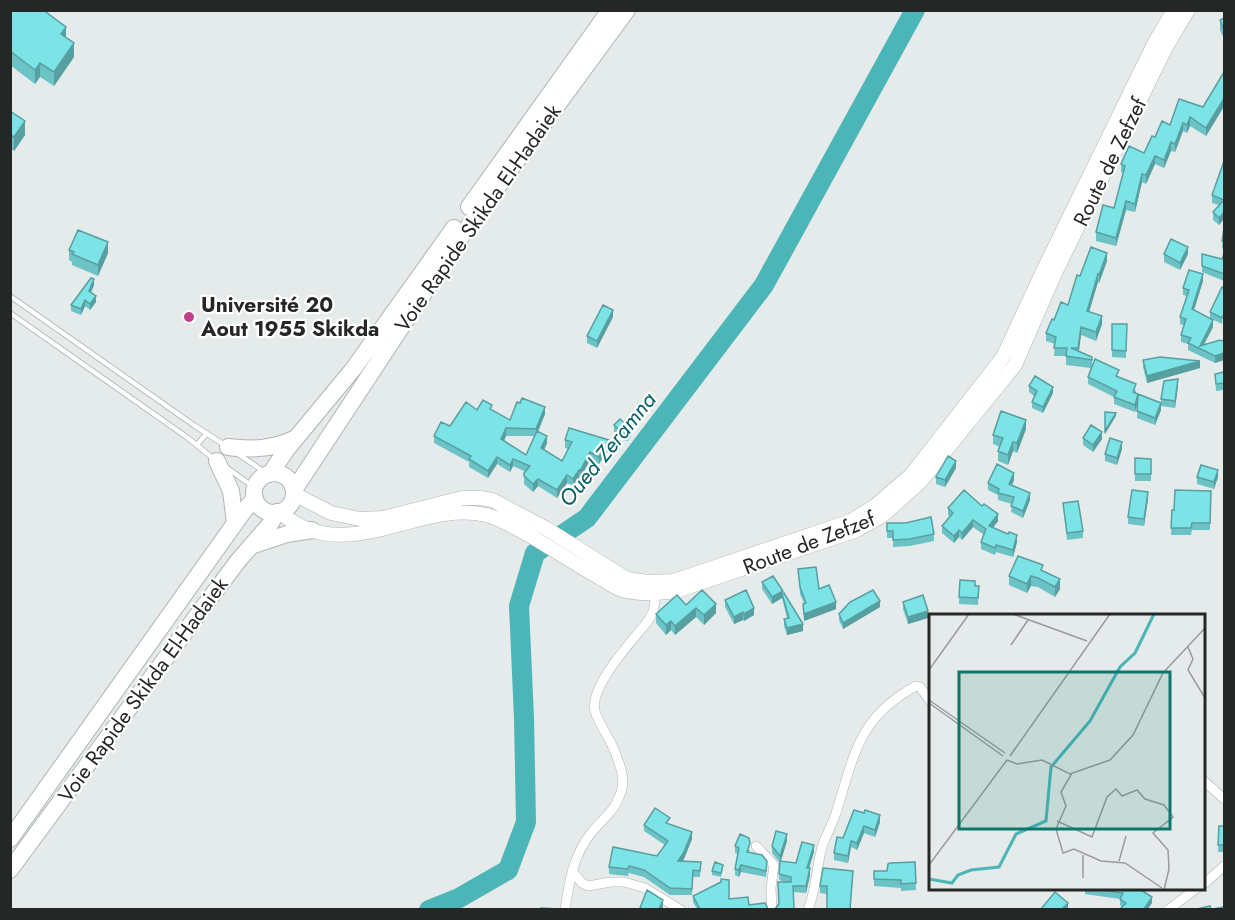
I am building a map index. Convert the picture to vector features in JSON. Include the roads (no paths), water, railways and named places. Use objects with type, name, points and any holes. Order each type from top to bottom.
[{"type":"highway","name":"Voie Rapide Skikda El-Hadaiek","points":[[10,838],[235,523],[255,493],[258,481],[269,474],[278,459],[354,368],[610,10]]},
{"type":"highway","name":"Voie Rapide Skikda El-Hadaiek","points":[[10,870],[199,612],[279,512],[291,503],[294,492],[460,238],[627,10]]},
{"type":"highway","points":[[228,447],[262,449],[284,444],[298,437]]},
{"type":"highway","points":[[217,461],[231,491],[235,523]]},
{"type":"highway","points":[[269,474],[284,476],[290,482],[294,492]]},
{"type":"highway","points":[[255,493],[263,509],[279,512]]},
{"type":"highway","points":[[251,547],[281,535],[312,530]]},
{"type":"main road","name":"Route de Zefzef","points":[[294,492],[331,513],[360,519],[383,518],[462,498],[480,498],[502,504],[543,534],[577,566],[624,591],[656,587],[850,520],[875,506],[911,475],[1003,357],[1155,42],[1174,10]]},
{"type":"main road","name":"Route de Zefzef","points":[[279,512],[312,530],[357,534],[446,514],[474,512],[543,534],[627,579],[676,591],[857,530],[882,516],[920,482],[1015,365],[1067,249],[1166,47],[1188,10]]},
{"type":"street","points":[[565,909],[574,862],[592,831],[610,815],[619,800],[623,784],[621,768],[614,749],[595,709],[596,698],[608,673],[653,612],[656,587]]},
{"type":"street","points":[[808,909],[814,895],[824,841],[852,759],[865,731],[883,707],[916,686],[920,687],[929,700]]},
{"type":"street","points":[[1205,783],[1224,799]]},
{"type":"street","points":[[756,846],[774,866],[771,888],[772,909]]},
{"type":"street","points":[[1205,882],[1224,867]]},
{"type":"street","points":[[572,871],[582,883],[588,886],[624,882],[645,888],[681,909]]},
{"type":"street","points":[[1168,909],[1194,890]]},
{"type":"lane","points":[[10,296],[207,434],[269,474]]},
{"type":"lane","points":[[10,313],[197,446],[255,493]]},
{"type":"lane","points":[[197,446],[207,434]]},
{"type":"waterway","name":"Oued Zeramna","points":[[429,910],[459,898],[508,870],[526,822],[519,606],[535,553],[587,518],[764,285],[915,10]]},
{"type":"place","name":"Université 20 Aout 1955 Skikda","points":[[189,317]]}]
